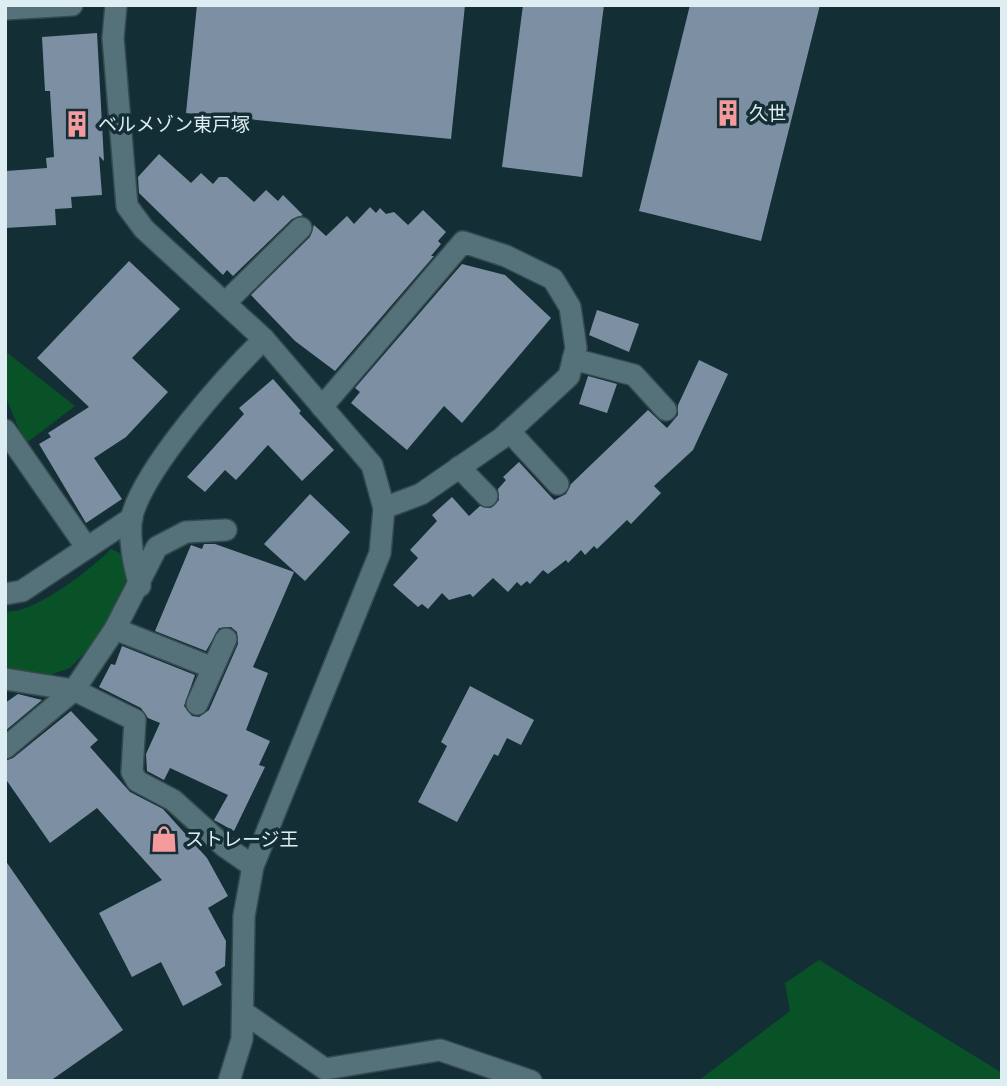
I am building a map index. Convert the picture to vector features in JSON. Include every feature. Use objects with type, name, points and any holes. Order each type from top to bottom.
[{"type":"street","points":[[5,9],[72,5]]},
{"type":"street","points":[[116,5],[113,38],[127,206],[144,229],[264,339],[372,465],[384,508],[380,553],[253,866],[244,916],[242,1039],[229,1081]]},
{"type":"street","points":[[225,303],[301,228]]},
{"type":"street","points":[[322,407],[463,242],[506,256],[553,279],[569,307],[576,348],[569,376],[509,430],[459,467],[421,494],[384,508]]},
{"type":"street","points":[[140,586],[135,570],[132,518],[153,470],[245,358],[264,339]]},
{"type":"street","points":[[573,359],[634,375],[666,410]]},
{"type":"street","points":[[5,430],[87,548]]},
{"type":"street","points":[[509,430],[558,484]]},
{"type":"street","points":[[459,467],[487,496]]},
{"type":"street","points":[[5,594],[22,591],[132,518]]},
{"type":"street","points":[[5,748],[74,690],[140,586],[157,547],[186,532],[226,530]]},
{"type":"street","points":[[115,629],[213,668]]},
{"type":"street","points":[[197,704],[226,639]]},
{"type":"street","points":[[5,679],[74,690],[135,720],[132,772],[137,781],[173,800],[224,846],[253,866]]},
{"type":"street","points":[[243,1012],[326,1069],[440,1051],[531,1081]]},
{"type":"green space","points":[[5,351],[75,406],[25,444],[5,395]]},
{"type":"green space","points":[[111,549],[126,556],[128,576],[98,639],[70,668],[46,676],[5,669],[5,611],[30,607],[45,599],[76,579]]},
{"type":"green space","points":[[819,960],[1002,1073],[1002,1081],[698,1081],[790,1011],[785,983]]},
{"type":"building","points":[[197,5],[465,5],[451,139],[186,113]]},
{"type":"building","points":[[523,5],[604,5],[582,177],[502,167]]},
{"type":"building","name":"久世","points":[[690,5],[820,5],[761,241],[639,211]]},
{"type":"building","name":"ベルメゾン東戸塚","points":[[97,33],[104,161],[99,156],[102,195],[71,197],[72,208],[55,209],[56,225],[5,228],[6,171],[47,168],[46,158],[54,157],[50,91],[45,91],[42,37]]},
{"type":"building","points":[[159,154],[191,183],[201,173],[213,184],[219,177],[227,177],[254,202],[266,190],[278,201],[283,195],[303,215],[292,219],[233,276],[227,270],[223,275],[139,193],[138,177]]},
{"type":"building","points":[[370,207],[376,213],[380,208],[386,214],[394,212],[408,225],[423,210],[446,232],[438,241],[441,244],[431,256],[434,256],[335,371],[295,341],[251,295],[310,237],[314,225],[326,236],[347,216],[354,224]]},
{"type":"building","points":[[129,261],[180,309],[132,358],[168,392],[126,437],[94,458],[122,499],[86,523],[39,444],[51,437],[48,433],[89,407],[37,358]]},
{"type":"building","points":[[462,264],[505,275],[551,318],[462,423],[444,406],[407,450],[351,403],[360,392],[355,388]]},
{"type":"building","points":[[597,310],[639,324],[629,352],[589,335]]},
{"type":"building","points":[[699,360],[728,374],[693,450],[654,486],[661,493],[631,524],[627,520],[597,549],[594,546],[585,555],[581,550],[568,563],[566,560],[548,574],[543,570],[530,584],[527,581],[521,586],[517,582],[508,592],[493,578],[473,597],[470,594],[449,600],[442,593],[428,609],[422,604],[418,607],[393,585],[418,558],[410,550],[437,521],[432,515],[452,497],[469,516],[480,506],[491,508],[499,500],[498,489],[506,480],[503,477],[519,462],[554,500],[566,494],[571,484],[648,410],[667,428],[678,415],[678,405]]},
{"type":"building","points":[[588,376],[617,384],[607,413],[579,404]]},
{"type":"building","points":[[273,379],[301,411],[299,413],[334,450],[302,481],[268,445],[236,480],[225,470],[205,492],[187,477],[244,414],[239,408]]},
{"type":"building","points":[[310,494],[350,532],[305,581],[264,544]]},
{"type":"building","points":[[204,544],[215,544],[294,572],[253,667],[268,673],[246,730],[270,741],[259,765],[265,767],[234,831],[214,820],[228,795],[170,768],[164,780],[147,771],[146,754],[160,723],[148,718],[141,708],[99,687],[111,664],[115,665],[122,646],[195,675],[184,706],[192,716],[199,717],[209,710],[238,644],[237,632],[231,627],[219,628],[206,651],[155,631],[191,545],[202,549]]},
{"type":"building","points":[[470,686],[534,720],[521,745],[507,738],[498,756],[494,754],[457,822],[418,802],[447,746],[441,742]]},
{"type":"building","points":[[18,694],[42,700],[5,731],[5,703]]},
{"type":"building","points":[[71,711],[98,740],[90,747],[130,792],[163,809],[207,858],[228,896],[208,908],[226,941],[225,966],[215,972],[222,985],[183,1006],[161,962],[132,977],[99,913],[162,880],[97,808],[50,843],[5,778],[5,761],[13,758]]},
{"type":"building","points":[[5,860],[123,1030],[50,1081],[5,1081]]},
{"type":"place","name":"久世","points":[[728,113]]},
{"type":"place","name":"ベルメゾン東戸塚","points":[[77,124]]},
{"type":"place","name":"ストレージ王","points":[[164,839]]}]
